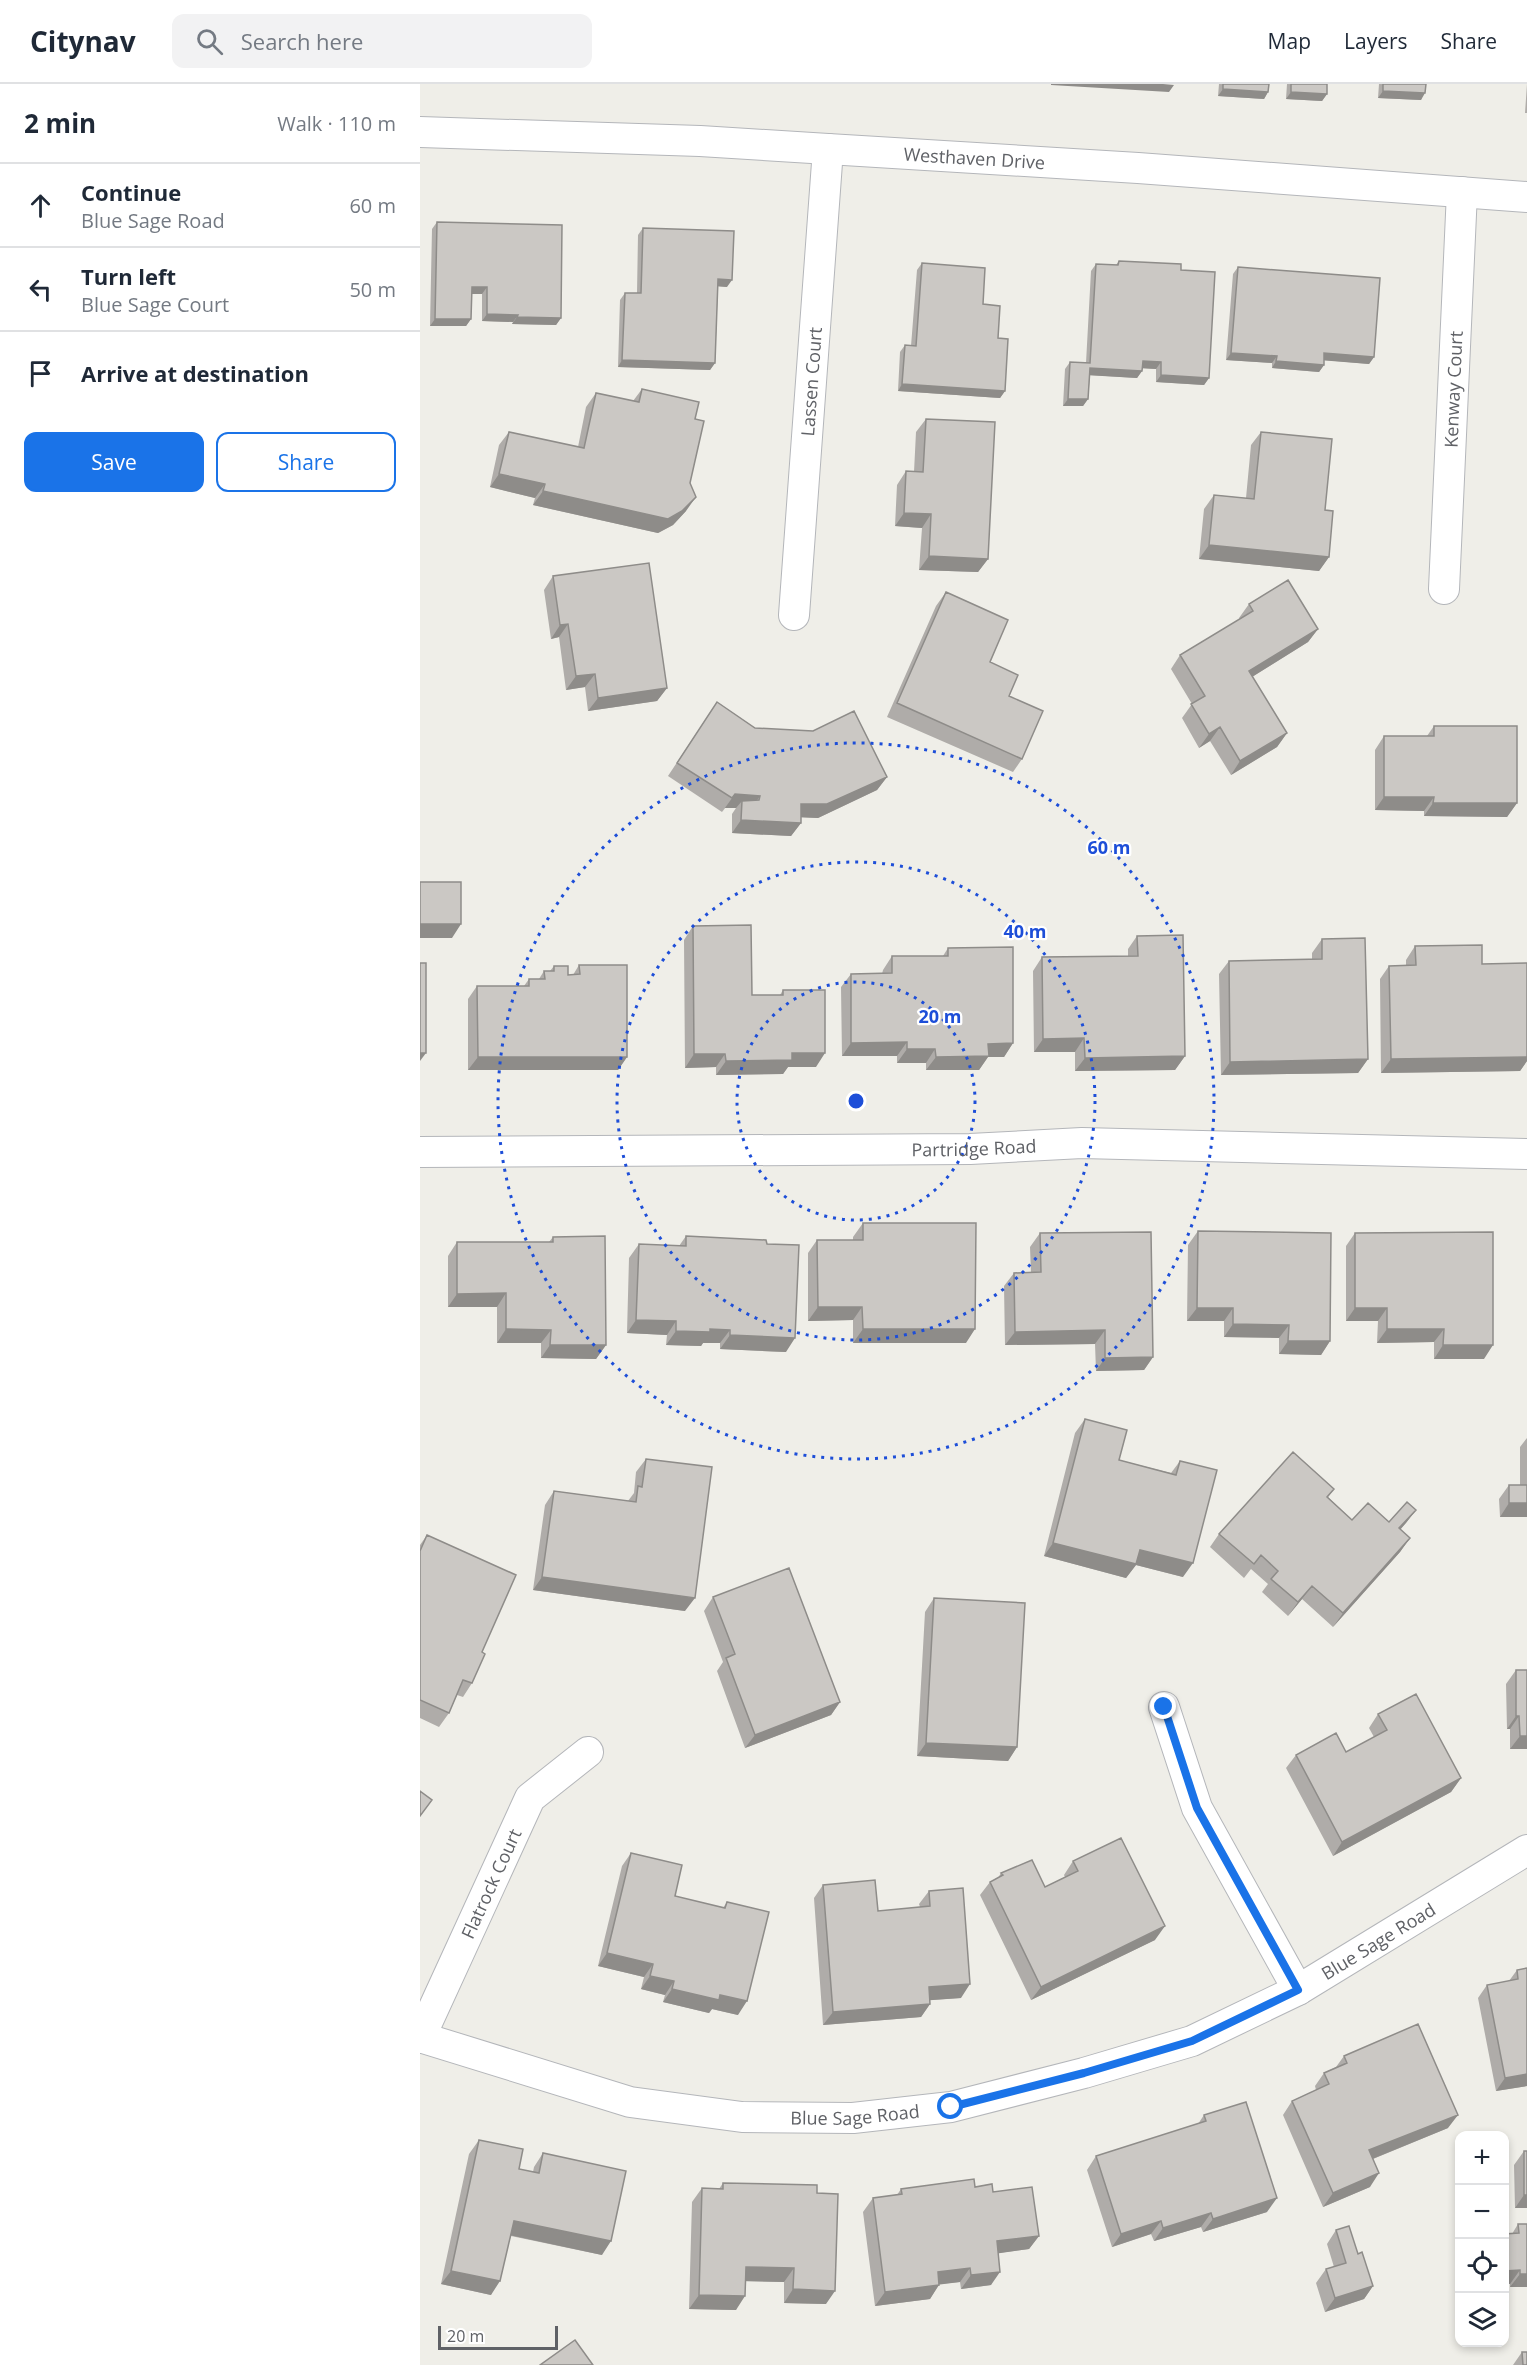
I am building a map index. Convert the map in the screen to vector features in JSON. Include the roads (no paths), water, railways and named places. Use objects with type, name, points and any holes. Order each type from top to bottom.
[{"type":"street","name":"Westhaven Drive","points":[[420,132],[700,141],[1138,168],[1527,197]]},
{"type":"street","name":"Lassen Court","points":[[794,615],[828,149]]},
{"type":"street","name":"Kenway Court","points":[[1444,589],[1462,192]]},
{"type":"street","name":"Partridge Road","points":[[420,1152],[970,1149],[1082,1143],[1527,1154]]},
{"type":"street","points":[[1164,1707],[1197,1808],[1298,1990]]},
{"type":"street","name":"Flatrock Court","points":[[420,2038],[530,1798],[588,1752]]},
{"type":"street","name":"Blue Sage Road","points":[[420,2038],[630,2102],[742,2117],[853,2118],[951,2107],[1095,2070],[1192,2041],[1298,1990],[1527,1850]]}]
